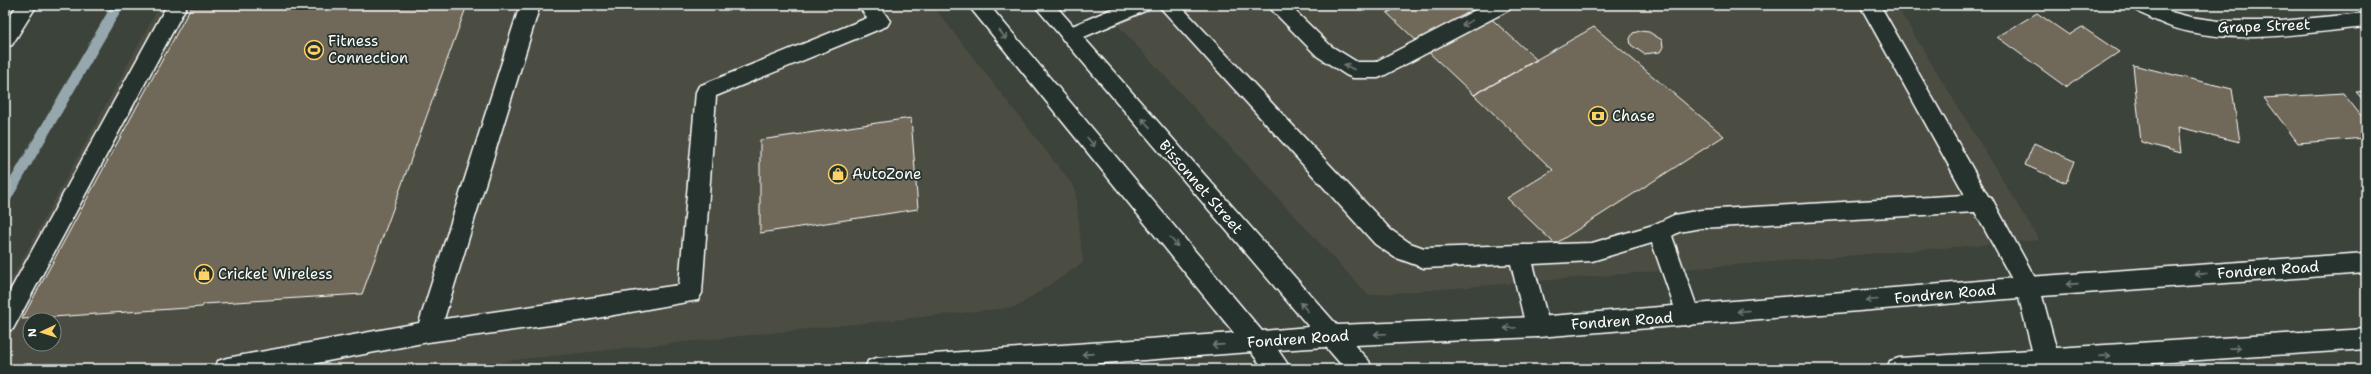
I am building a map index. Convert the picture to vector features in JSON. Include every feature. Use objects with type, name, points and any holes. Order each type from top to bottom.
[{"type":"main road","points":[[5,40],[27,5]]},
{"type":"main road","points":[[5,322],[177,5]]},
{"type":"main road","points":[[428,332],[530,5]]},
{"type":"main road","points":[[227,369],[428,332],[586,310],[690,293],[706,92],[880,21],[868,5]]},
{"type":"main road","points":[[978,5],[1279,369]]},
{"type":"main road","name":"Bissonnet Street","points":[[1044,5],[1360,369]]},
{"type":"main road","points":[[1070,35],[1140,5]]},
{"type":"main road","points":[[1168,5],[1383,237],[1402,250],[1424,258],[1520,256],[1592,252],[1658,232],[1674,224],[1701,219],[1983,202]]},
{"type":"main road","points":[[1277,5],[1324,51],[1353,70],[1378,70],[1502,5]]},
{"type":"main road","points":[[1870,5],[1983,202],[2028,287],[2050,364]]},
{"type":"main road","name":"Grape Street","points":[[2142,5],[2167,18],[2193,26],[2230,30],[2366,20]]},
{"type":"main road","points":[[1658,232],[1688,316]]},
{"type":"main road","points":[[1520,256],[1538,327]]},
{"type":"main road","name":"Fondren Road","points":[[877,369],[1330,336],[1538,327],[1688,316],[2028,287],[2366,263]]},
{"type":"main road","points":[[1899,369],[2050,364],[2366,339]]},
{"type":"shaded area","points":[[160,5],[932,5],[1075,188],[1083,263],[1016,307],[513,360],[467,369],[5,369],[5,291]]},
{"type":"shaded area","points":[[1099,5],[1896,5],[2039,240],[1368,295]]},
{"type":"building","points":[[192,5],[467,5],[362,294],[204,304],[202,307],[62,316],[62,312],[26,312]]},
{"type":"building","points":[[1402,5],[1476,5],[1537,60],[1474,95],[1387,13]]},
{"type":"building","points":[[2037,13],[2069,35],[2082,27],[2119,52],[2066,87],[1997,37]]},
{"type":"building","name":"Chase","points":[[1594,27],[1724,136],[1555,244],[1507,198],[1553,170],[1474,95]]},
{"type":"building","points":[[1640,31],[1649,32],[1662,40],[1663,47],[1660,52],[1644,54],[1631,45],[1630,39],[1633,33]]},
{"type":"building","points":[[2133,65],[2232,89],[2240,142],[2178,127],[2181,153],[2141,142]]},
{"type":"building","points":[[2366,91],[2366,103],[2356,92]]},
{"type":"building","points":[[2343,93],[2366,122],[2366,138],[2298,143],[2264,98]]},
{"type":"building","name":"AutoZone","points":[[911,118],[918,209],[760,233],[760,140]]},
{"type":"building","points":[[2034,143],[2074,161],[2066,183],[2025,165]]},
{"type":"waterway","points":[[5,199],[118,5]]},
{"type":"place","name":"Fitness Connection","points":[[314,50]]},
{"type":"place","name":"Chase","points":[[1598,116]]},
{"type":"place","name":"AutoZone","points":[[838,174]]},
{"type":"place","name":"Cricket Wireless","points":[[204,274]]}]
